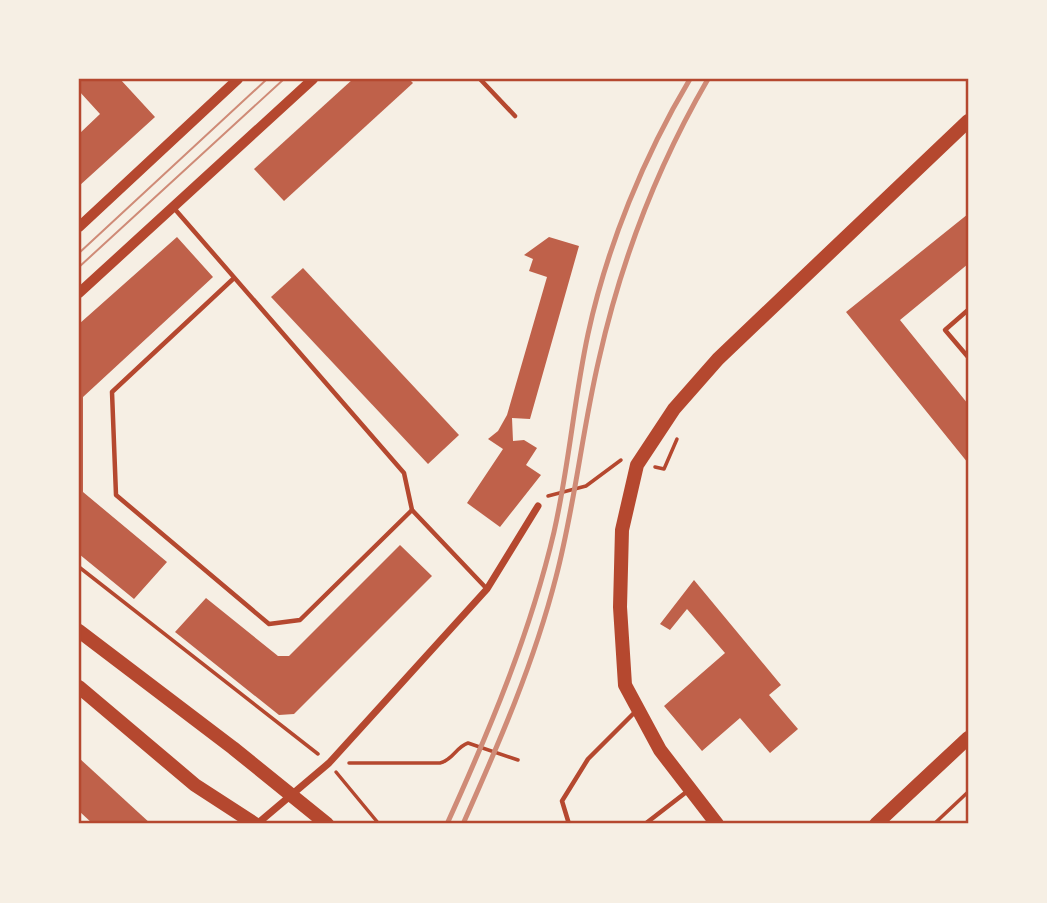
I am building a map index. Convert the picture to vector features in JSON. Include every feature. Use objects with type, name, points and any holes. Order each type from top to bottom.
[{"type":"main road","points":[[717,824],[660,750],[625,685],[620,607],[622,530],[637,465],[674,410],[718,359],[968,121]]},
{"type":"main road","points":[[79,631],[292,793],[327,824]]},
{"type":"main road","points":[[79,688],[195,785],[256,824]]},
{"type":"main road","points":[[876,824],[968,738]]},
{"type":"street","points":[[79,228],[239,79]]},
{"type":"street","points":[[79,293],[313,79]]},
{"type":"street","points":[[256,824],[329,763],[487,589],[538,506]]},
{"type":"lane","points":[[480,79],[515,116]]},
{"type":"lane","points":[[173,207],[404,472],[412,510],[487,589]]},
{"type":"lane","points":[[233,279],[112,392],[116,495],[269,624],[300,620],[412,510]]},
{"type":"lane","points":[[968,310],[945,330],[968,357]]},
{"type":"lane","points":[[569,824],[562,801],[588,759],[638,709]]},
{"type":"lane","points":[[645,824],[690,789]]},
{"type":"path","points":[[79,568],[329,763],[379,824]]},
{"type":"path","points":[[329,763],[447,762],[461,745],[468,743],[518,760]]},
{"type":"path","points":[[934,824],[968,792]]},
{"type":"building","points":[[79,79],[120,79],[155,117],[79,186],[79,134],[100,114],[79,91]]},
{"type":"building","points":[[353,79],[409,79],[413,83],[284,201],[254,169]]},
{"type":"building","points":[[968,214],[968,264],[900,320],[968,404],[968,463],[846,312]]},
{"type":"building","points":[[177,237],[213,277],[83,397],[83,492],[167,562],[134,599],[79,554],[79,324]]},
{"type":"building","points":[[549,237],[579,246],[530,419],[512,418],[513,441],[524,440],[537,448],[526,465],[541,475],[500,527],[467,503],[503,449],[488,439],[498,431],[507,415],[547,277],[529,271],[533,259],[524,255]]},
{"type":"building","points":[[303,268],[459,435],[428,464],[271,297]]},
{"type":"building","points":[[400,545],[432,576],[294,714],[279,715],[175,632],[206,598],[278,656],[289,656]]},
{"type":"building","points":[[694,580],[781,685],[769,695],[798,729],[770,753],[740,718],[702,751],[664,706],[725,653],[687,609],[670,630],[660,624]]},
{"type":"building","points":[[79,758],[151,824],[93,824],[79,811]]},
{"type":"tram line","points":[[79,253],[267,79]]},
{"type":"tram line","points":[[79,267],[284,79]]},
{"type":"railway","points":[[447,824],[508,681],[544,570],[559,507],[588,334],[605,268],[643,170],[690,79]]},
{"type":"railway","points":[[463,824],[515,702],[547,609],[568,523],[599,359],[618,286],[657,180],[708,79]]}]
